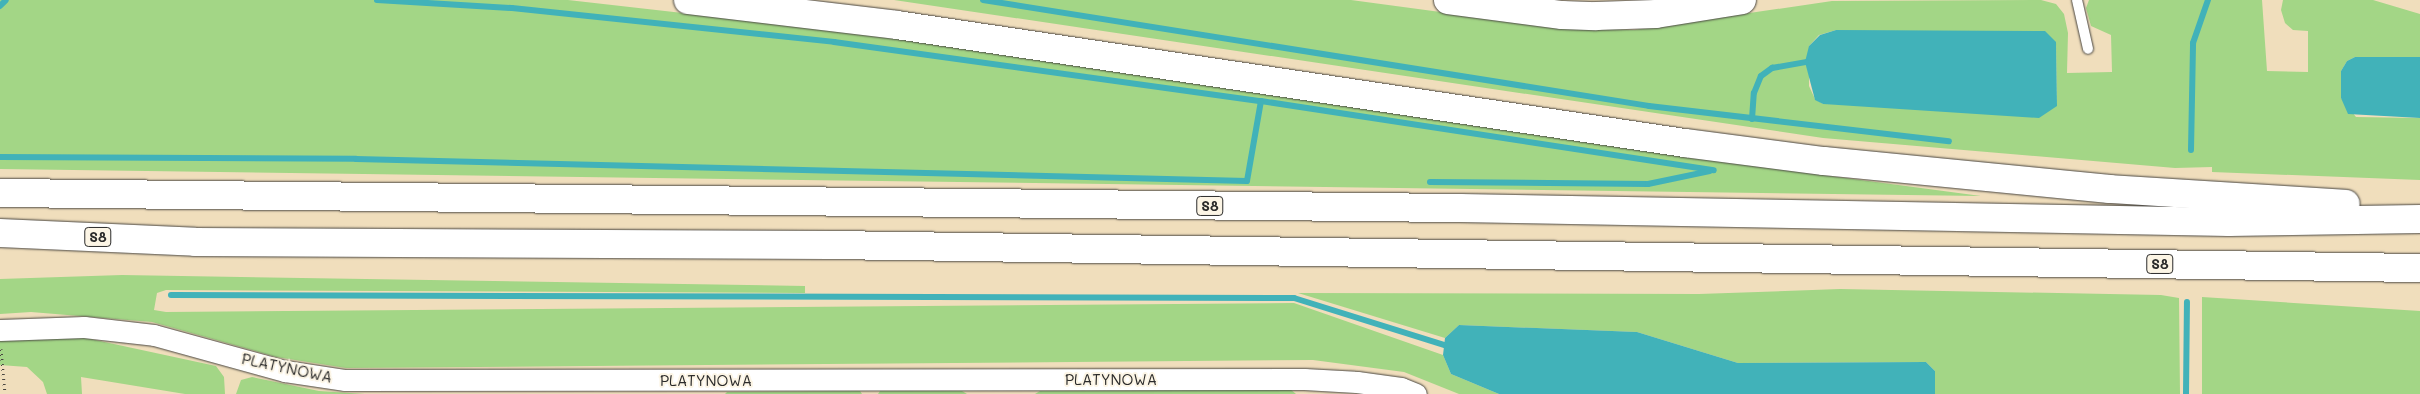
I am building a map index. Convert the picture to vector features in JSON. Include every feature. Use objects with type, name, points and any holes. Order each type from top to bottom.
[{"type":"main road","points":[[688,0],[897,25],[1685,144],[1824,161],[2110,190],[2420,209]]},
{"type":"main road","points":[[1448,0],[1562,15],[1596,16],[1656,14],[1742,0]]},
{"type":"main road","name":"S8","points":[[0,192],[1460,208],[2190,222],[2420,219]]},
{"type":"main road","name":"S8","points":[[0,233],[196,242],[830,245],[2420,268]]},
{"type":"main road","points":[[0,250],[196,242]]},
{"type":"street","name":"PLATYNOWA","points":[[0,330],[84,327],[154,335],[285,371],[345,380],[979,387],[1304,379],[1357,382],[1401,388],[1416,394]]},
{"type":"lane","points":[[2077,0],[2088,49]]},
{"type":"path","points":[[0,341],[5,394]]},
{"type":"green space","points":[[0,0],[568,0],[903,38],[1695,158],[1981,196],[0,169]]},
{"type":"green space","points":[[894,0],[1351,0],[1545,26],[1634,30],[1832,1],[2041,0],[2056,4],[2064,14],[2068,33],[2067,73],[2112,72],[2111,35],[2091,26],[2086,8],[2089,0],[2262,0],[2267,71],[2308,72],[2308,31],[2293,30],[2285,23],[2281,10],[2283,0],[2373,0],[2420,14],[2420,57],[2355,57],[2347,61],[2341,71],[2341,98],[2356,117],[2420,118],[2420,180],[2212,172],[2212,167],[2175,168],[1823,138]],"holes":[[[1836,30],[2056,43],[2057,106],[1823,104],[1815,99],[1809,86],[1809,46],[1819,35]]]},
{"type":"green space","points":[[122,275],[805,286],[805,293],[166,290],[157,293],[154,310],[166,312],[1294,303],[1443,355],[1451,374],[1499,394],[1459,394],[1404,372],[1313,360],[346,368],[276,357],[152,322],[31,312],[0,314],[0,279]]},
{"type":"green space","points":[[1840,289],[2161,295],[2179,298],[2180,394],[1935,394],[1935,371],[1926,362],[1738,363],[1637,332],[1459,325],[1445,338],[1298,293],[1699,294]]},
{"type":"green space","points":[[2202,297],[2420,311],[2420,394],[2202,394]]},
{"type":"green space","points":[[28,338],[86,338],[216,366],[224,377],[225,394],[185,394],[81,377],[82,394],[47,394],[43,382],[27,367],[0,365],[0,341]]},
{"type":"green space","points":[[252,377],[319,391],[365,394],[236,394],[241,380]]},
{"type":"green space","points":[[1290,389],[1296,394],[1035,394],[1040,391]]},
{"type":"green space","points":[[860,391],[862,394],[725,394],[727,392]]},
{"type":"green space","points":[[880,391],[962,391],[967,394],[878,394]]},
{"type":"water","points":[[1836,30],[2045,31],[2056,42],[2057,106],[2039,118],[1823,104],[1815,100],[1805,62],[1809,46],[1820,35]]},
{"type":"water","points":[[2355,57],[2420,57],[2420,118],[2348,114],[2341,98],[2341,71],[2347,61]]},
{"type":"water","points":[[1459,325],[1637,332],[1738,363],[1926,362],[1935,371],[1935,394],[1499,394],[1451,374],[1443,355],[1445,338]]},
{"type":"waterway","points":[[0,6],[6,0]]},
{"type":"waterway","points":[[377,0],[512,8],[834,42],[1261,101],[1714,170]]},
{"type":"waterway","points":[[983,0],[1649,106],[1949,141]]},
{"type":"waterway","points":[[2191,150],[2193,43],[2208,0]]},
{"type":"waterway","points":[[1752,119],[1754,93],[1761,76],[1772,68],[1805,62]]},
{"type":"waterway","points":[[0,157],[356,159],[1247,181],[1261,101]]},
{"type":"waterway","points":[[1430,182],[1648,184],[1710,171]]},
{"type":"waterway","points":[[171,295],[1294,298],[1444,345]]},
{"type":"waterway","points":[[2186,394],[2187,302]]}]
